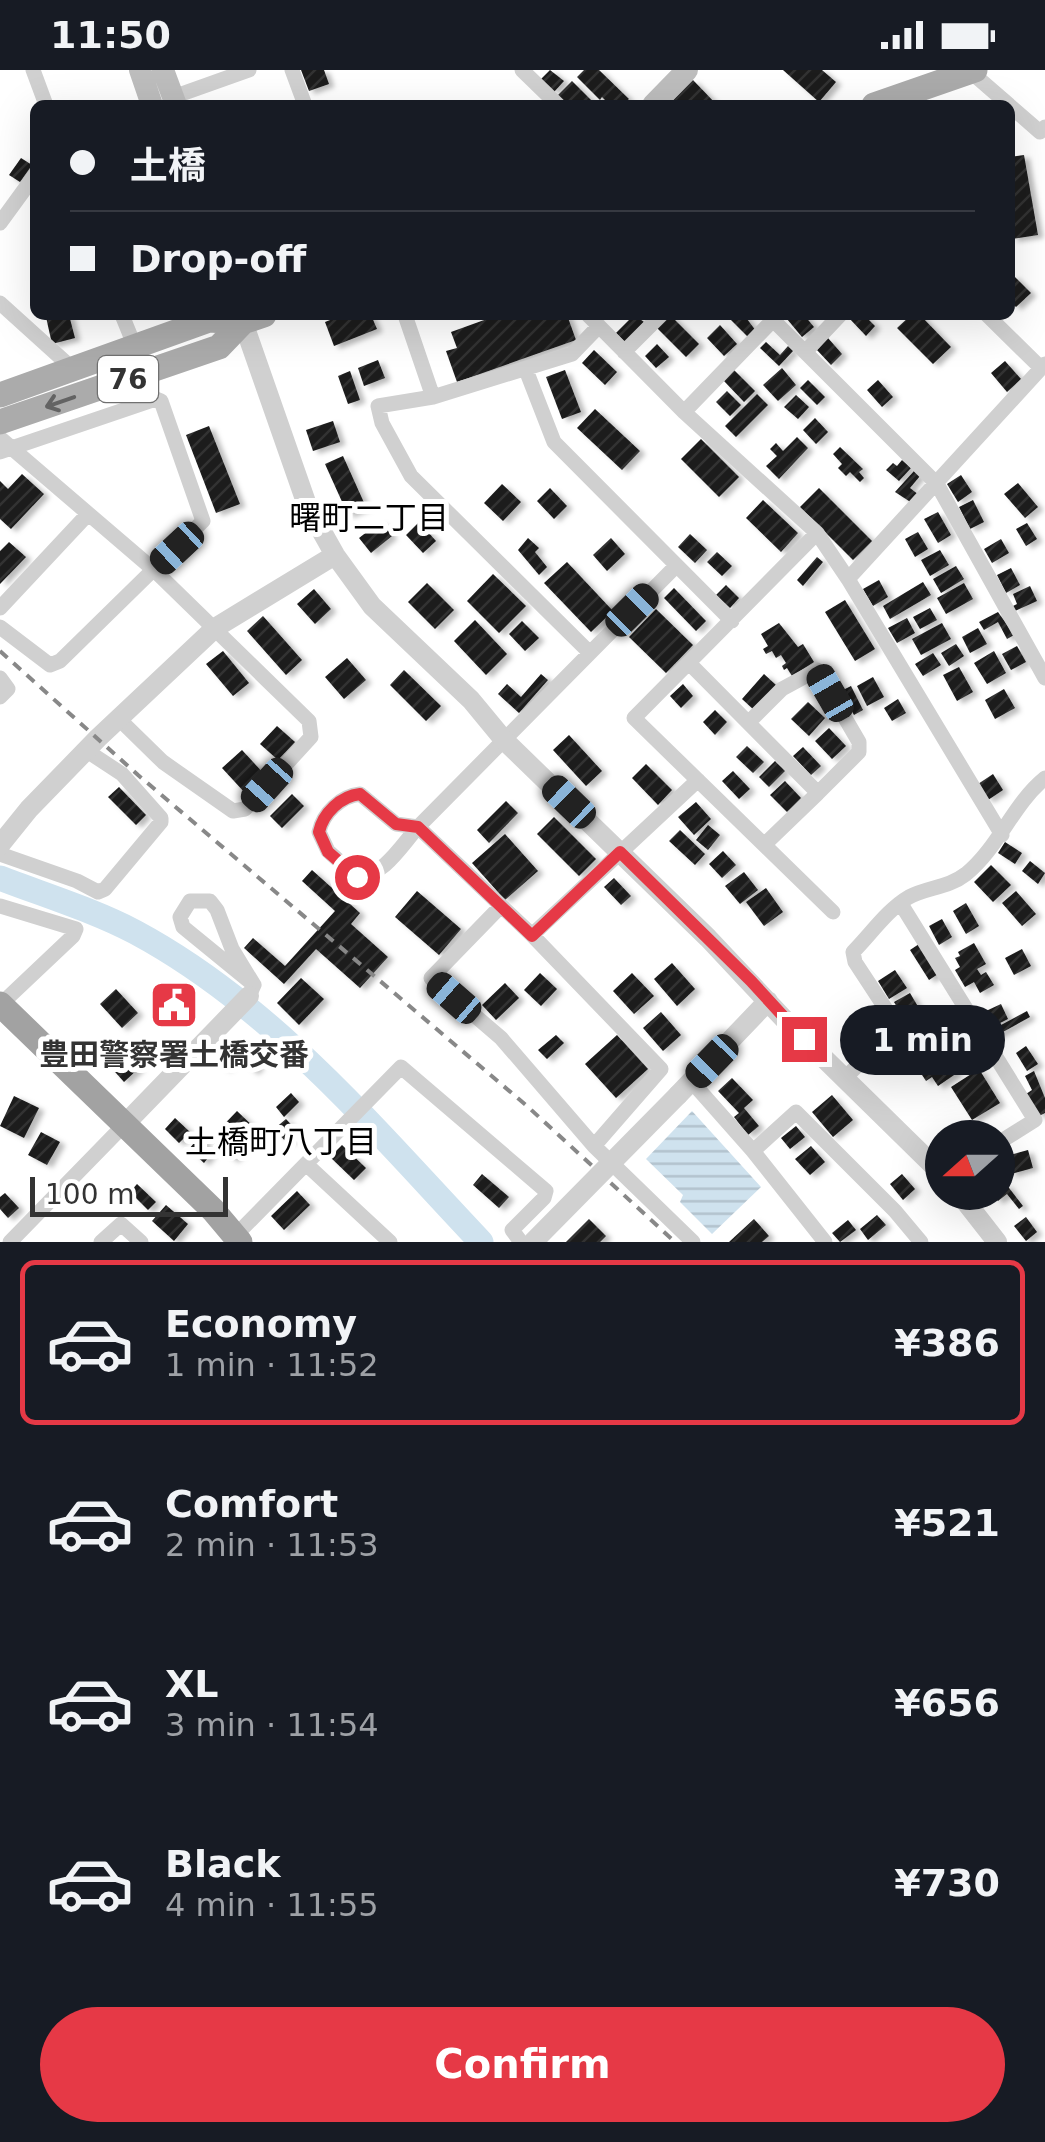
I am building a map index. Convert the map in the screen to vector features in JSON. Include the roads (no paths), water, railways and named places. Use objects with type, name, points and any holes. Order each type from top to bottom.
[{"type":"highway","points":[[0,1004],[238,1239]]},
{"type":"main road","points":[[140,70],[159,100]]},
{"type":"main road","points":[[161,100],[164,70]]},
{"type":"main road","points":[[658,100],[687,70]]},
{"type":"main road","points":[[887,100],[963,72]]},
{"type":"main road","name":"76","points":[[2,429],[73,369],[209,320]]},
{"type":"main road","name":"76","points":[[2,429],[219,347],[243,320]]},
{"type":"street","points":[[33,70],[44,100]]},
{"type":"street","points":[[169,100],[249,70]]},
{"type":"street","points":[[292,70],[303,100]]},
{"type":"street","points":[[522,70],[553,100]]},
{"type":"street","points":[[963,72],[1001,100]]},
{"type":"street","points":[[1015,111],[1040,132],[1045,127]]},
{"type":"street","points":[[0,223],[30,182]]},
{"type":"street","points":[[0,304],[73,369]]},
{"type":"street","points":[[124,320],[134,347]]},
{"type":"street","points":[[247,320],[307,505],[335,555],[372,606],[471,700],[504,740],[925,1157]]},
{"type":"street","points":[[407,320],[433,396]]},
{"type":"street","points":[[624,352],[656,320]]},
{"type":"street","points":[[684,412],[768,320]]},
{"type":"street","points":[[774,320],[936,484],[1045,678]]},
{"type":"street","points":[[805,352],[835,320]]},
{"type":"street","points":[[848,579],[1043,366],[993,320]]},
{"type":"street","points":[[590,653],[411,476],[382,423],[378,406],[433,396],[572,354],[594,321],[684,412],[817,533],[1002,835]]},
{"type":"street","points":[[526,370],[554,442],[732,621]]},
{"type":"street","points":[[0,627],[50,665],[60,661],[203,521],[162,402],[156,399],[2,429]]},
{"type":"street","points":[[2,429],[309,720],[311,738],[245,809],[233,811],[164,762],[118,719]]},
{"type":"street","points":[[0,608],[88,514]]},
{"type":"street","points":[[817,533],[634,718],[833,912]]},
{"type":"street","points":[[0,845],[30,808],[118,719],[215,628],[335,555]]},
{"type":"street","points":[[594,1146],[661,1070],[532,936],[418,827],[396,824],[360,794],[340,801],[323,819],[319,832],[328,852],[357,877],[379,871],[418,827],[675,567]]},
{"type":"street","points":[[690,663],[818,792]]},
{"type":"street","points":[[748,722],[782,689],[817,670],[859,742],[859,752],[765,844]]},
{"type":"street","points":[[0,678],[8,689],[0,697]]},
{"type":"street","points":[[0,854],[77,880],[98,892],[118,874],[161,818],[122,774],[87,751]]},
{"type":"street","points":[[845,1078],[897,1026],[853,958],[854,952],[910,896],[948,886],[964,876],[1002,835],[1028,792],[1045,778]]},
{"type":"street","points":[[532,936],[698,780]]},
{"type":"street","points":[[395,853],[396,824]]},
{"type":"street","points":[[190,901],[210,901],[218,910],[252,991],[183,927],[180,917],[190,901]]},
{"type":"street","points":[[901,904],[1045,1136]]},
{"type":"street","points":[[0,906],[76,929],[0,1004]]},
{"type":"street","points":[[501,906],[431,978],[502,1038],[594,1146],[693,1242]]},
{"type":"street","points":[[0,1231],[11,1242],[252,991]]},
{"type":"street","points":[[533,1242],[768,1001]]},
{"type":"street","points":[[238,1239],[402,1066],[546,1191],[510,1237]]},
{"type":"street","points":[[685,1089],[753,1151],[825,1242]]},
{"type":"street","points":[[753,1151],[796,1112],[896,1210],[922,1242]]},
{"type":"street","points":[[1015,1132],[1034,1120]]},
{"type":"street","points":[[306,1164],[390,1242]]},
{"type":"street","points":[[972,1210],[997,1242]]},
{"type":"street","points":[[101,1242],[121,1224],[141,1242]]},
{"type":"water","points":[[692,1111],[761,1187],[712,1234],[680,1202],[683,1195],[646,1159]]},
{"type":"waterway","points":[[0,878],[135,932],[232,996],[320,1073],[481,1242]]},
{"type":"railway","points":[[0,651],[138,775],[527,1106],[675,1242]]},
{"type":"place","name":"豊田警察署土橋交番","points":[[174,1005]]},
{"type":"district","name":"曙町二丁目","points":[[369,518]]},
{"type":"district","name":"土橋町八丁目","points":[[281,1142]]}]
